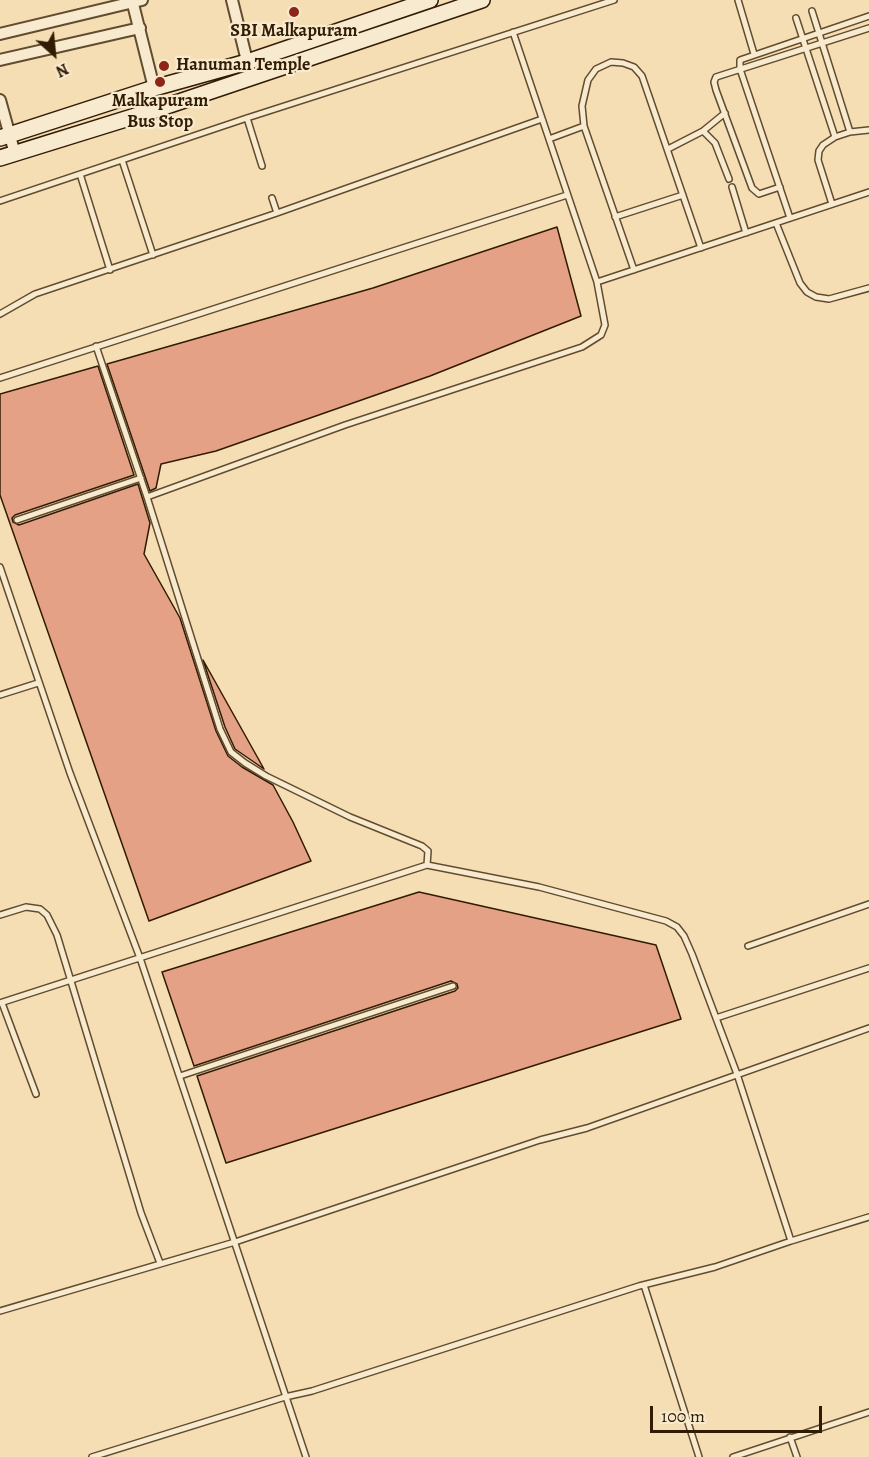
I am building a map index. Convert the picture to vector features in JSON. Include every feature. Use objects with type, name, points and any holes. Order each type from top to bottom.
[{"type":"main road","points":[[5,136],[154,88],[247,62],[402,4],[430,0]]},
{"type":"main road","points":[[0,158],[251,78],[482,0]]},
{"type":"street","points":[[232,0],[251,78]]},
{"type":"street","points":[[0,34],[135,1],[154,88]]},
{"type":"street","points":[[0,60],[140,28]]},
{"type":"street","points":[[0,100],[5,136],[15,154]]},
{"type":"lane","points":[[0,201],[247,118],[614,0]]},
{"type":"lane","points":[[738,0],[754,54]]},
{"type":"lane","points":[[812,11],[850,132]]},
{"type":"lane","points":[[790,218],[740,69],[740,60],[869,16]]},
{"type":"lane","points":[[796,18],[835,137]]},
{"type":"lane","points":[[780,187],[759,194],[752,188],[714,82],[716,77],[869,28]]},
{"type":"lane","points":[[147,497],[345,425],[594,341],[602,335],[605,325],[597,282],[513,32]]},
{"type":"lane","points":[[634,270],[584,126],[582,106],[588,80],[596,69],[611,62],[634,67],[642,76],[701,248]]},
{"type":"lane","points":[[668,148],[703,131],[725,113]]},
{"type":"lane","points":[[247,118],[262,166]]},
{"type":"lane","points":[[0,314],[35,294],[277,213],[542,118]]},
{"type":"lane","points":[[549,139],[584,126]]},
{"type":"lane","points":[[832,204],[818,160],[819,151],[823,145],[835,137],[850,132],[869,130]]},
{"type":"lane","points":[[703,131],[715,143],[729,179]]},
{"type":"lane","points":[[122,160],[153,255]]},
{"type":"lane","points":[[80,174],[110,270]]},
{"type":"lane","points":[[732,188],[746,232]]},
{"type":"lane","points":[[597,282],[869,192]]},
{"type":"lane","points":[[0,378],[567,195]]},
{"type":"lane","points":[[615,217],[683,195]]},
{"type":"lane","points":[[272,198],[277,213]]},
{"type":"lane","points":[[776,223],[800,283],[807,292],[816,297],[829,299],[869,288]]},
{"type":"lane","points":[[96,346],[141,478],[220,729],[231,752],[266,776],[350,817],[422,846],[428,851],[427,865]]},
{"type":"lane","points":[[16,520],[141,478]]},
{"type":"lane","points":[[0,567],[38,683],[140,958],[306,1457]]},
{"type":"lane","points":[[0,695],[38,683]]},
{"type":"lane","points":[[36,1094],[1,1003],[427,865],[539,887],[666,921],[677,927],[684,936],[716,1018],[791,1240]]},
{"type":"lane","points":[[748,946],[869,904]]},
{"type":"lane","points":[[0,915],[26,907],[40,909],[47,915],[57,934],[141,1213],[160,1263]]},
{"type":"lane","points":[[716,1018],[869,968]]},
{"type":"lane","points":[[180,1076],[453,986]]},
{"type":"lane","points":[[0,1311],[235,1242],[540,1140],[587,1128],[869,1028]]},
{"type":"lane","points":[[92,1457],[285,1397],[312,1391],[644,1285],[715,1267],[791,1240],[869,1217]]},
{"type":"lane","points":[[644,1285],[699,1457]]},
{"type":"lane","points":[[733,1457],[869,1412]]},
{"type":"lane","points":[[790,1437],[797,1457]]},
{"type":"building","points":[[557,227],[581,316],[430,376],[216,451],[161,464],[156,488],[150,491],[107,364],[373,288]]},
{"type":"building","points":[[98,366],[134,475],[15,515],[12,518],[13,522],[19,525],[138,484],[150,523],[144,554],[180,618],[216,731],[228,756],[273,785],[311,861],[149,921],[0,495],[0,394]]},
{"type":"building","points":[[203,660],[264,769],[235,749],[225,727]]},
{"type":"building","points":[[419,892],[656,945],[681,1019],[226,1163],[197,1076],[455,991],[458,988],[457,984],[451,981],[194,1066],[162,972]]},
{"type":"place","name":"SBI Malkapuram","points":[[294,12]]},
{"type":"place","name":"Hanuman Temple","points":[[164,66]]},
{"type":"place","name":"Malkapuram Bus Stop","points":[[160,82]]}]
